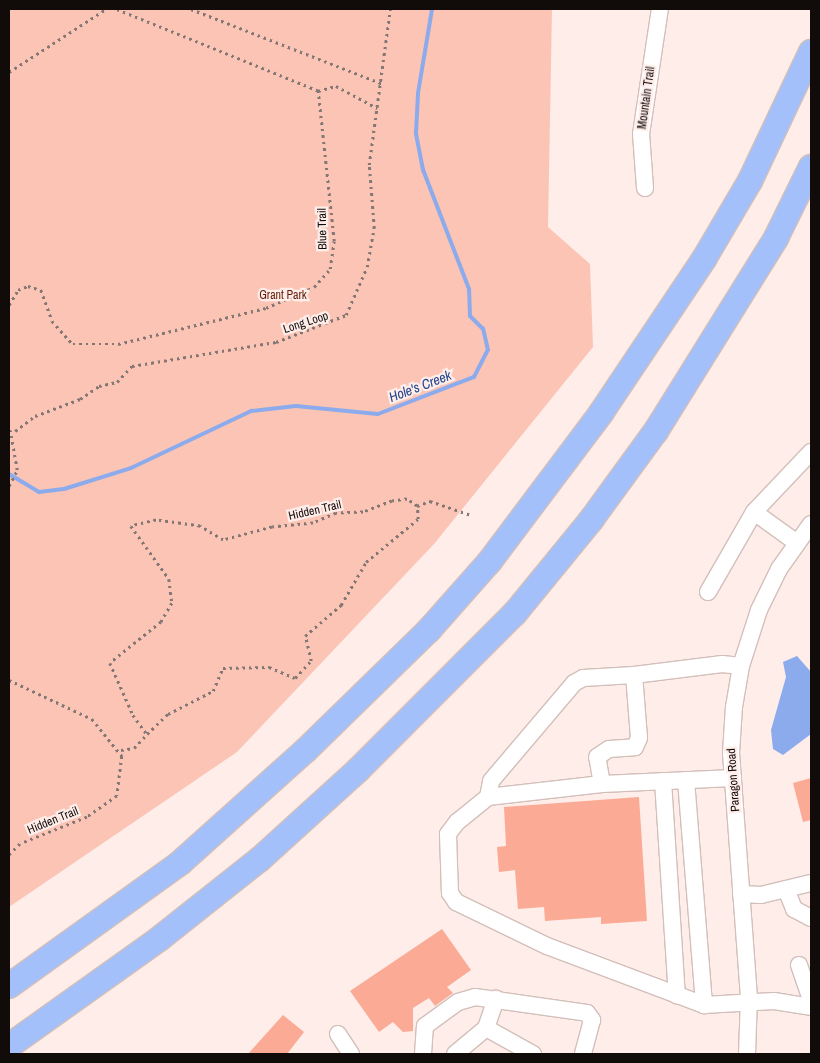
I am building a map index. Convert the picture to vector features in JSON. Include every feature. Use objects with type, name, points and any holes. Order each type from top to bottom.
[{"type":"highway","points":[[9,986],[180,863],[306,750],[429,630],[490,561],[601,413],[704,259],[750,181],[811,52]]},
{"type":"highway","points":[[9,1046],[160,939],[260,860],[371,758],[515,612],[591,520],[656,431],[776,238],[811,167]]},
{"type":"street","name":"Mountain Trail","points":[[645,188],[641,134],[660,9]]},
{"type":"street","points":[[708,592],[754,512],[811,452]]},
{"type":"street","points":[[754,512],[797,543]]},
{"type":"street","name":"Paragon Road","points":[[747,1054],[749,1002],[733,778],[732,731],[741,666],[767,591],[811,524]]},
{"type":"street","points":[[488,797],[491,781],[574,684],[583,678],[722,664],[741,666]]},
{"type":"street","points":[[602,784],[597,757],[609,749],[636,747],[639,738],[634,674]]},
{"type":"street","points":[[733,778],[602,784],[488,797],[457,822],[448,834],[450,893],[456,902],[547,946],[704,1005],[781,1001],[811,1007]]},
{"type":"street","points":[[686,780],[704,1005]]},
{"type":"street","points":[[663,781],[677,996]]},
{"type":"street","points":[[741,894],[761,896],[811,883]]},
{"type":"street","points":[[786,889],[794,909],[811,918]]},
{"type":"street","points":[[800,965],[811,1000]]},
{"type":"street","points":[[423,1054],[422,1034],[433,1019],[458,1002],[475,997],[587,1013],[592,1020],[583,1054]]},
{"type":"street","points":[[455,1054],[486,1028],[496,999]]},
{"type":"street","points":[[486,1028],[533,1054]]},
{"type":"street","points":[[338,1034],[351,1054]]},
{"type":"path","points":[[9,72],[106,9]]},
{"type":"path","points":[[114,9],[318,91],[336,86],[378,109]]},
{"type":"path","points":[[191,9],[383,84]]},
{"type":"path","name":"Long Loop","points":[[10,431],[35,416],[80,399],[99,386],[117,382],[132,366],[276,342],[346,316],[367,267],[374,228],[369,165],[383,84],[390,9]]},
{"type":"path","name":"Blue Trail","points":[[9,305],[18,290],[28,286],[41,290],[52,321],[73,344],[118,344],[266,308],[314,287],[330,269],[334,241],[318,91]]},
{"type":"path","points":[[9,486],[17,470],[10,431]]},
{"type":"path","name":"Hidden Trail","points":[[147,734],[133,715],[110,662],[160,622],[172,604],[169,579],[131,526],[156,520],[200,526],[223,540],[272,527],[312,523],[336,513],[363,512],[407,499],[417,506]]},
{"type":"path","points":[[9,680],[92,719],[121,750],[134,748],[168,714],[213,691],[223,668],[269,667],[295,678],[310,661],[305,636],[341,605],[366,562],[418,519],[417,506],[430,501],[471,515]]},
{"type":"path","name":"Hidden Trail","points":[[9,856],[20,844],[87,817],[117,796],[121,750]]},
{"type":"green space","name":"Grant Park","points":[[9,9],[552,9],[548,227],[590,264],[593,347],[434,544],[237,752],[9,907]]},
{"type":"water","points":[[797,656],[811,672],[811,734],[783,755],[773,749],[771,730],[786,677],[783,662]]},
{"type":"building","points":[[811,778],[811,820],[803,822],[793,783]]},
{"type":"building","points":[[639,797],[647,921],[601,924],[601,917],[545,921],[544,907],[518,909],[515,870],[499,872],[497,847],[506,846],[504,807]]},
{"type":"building","points":[[442,929],[471,970],[447,987],[453,993],[435,1006],[429,998],[413,1008],[413,1031],[403,1032],[393,1022],[379,1032],[350,991]]},
{"type":"building","points":[[283,1015],[304,1032],[287,1054],[248,1054]]},
{"type":"waterway","name":"Hole's Creek","points":[[9,474],[39,492],[64,489],[131,468],[251,411],[296,406],[378,414],[474,377],[488,350],[483,329],[470,316],[469,289],[423,170],[416,133],[418,93],[432,9]]}]
